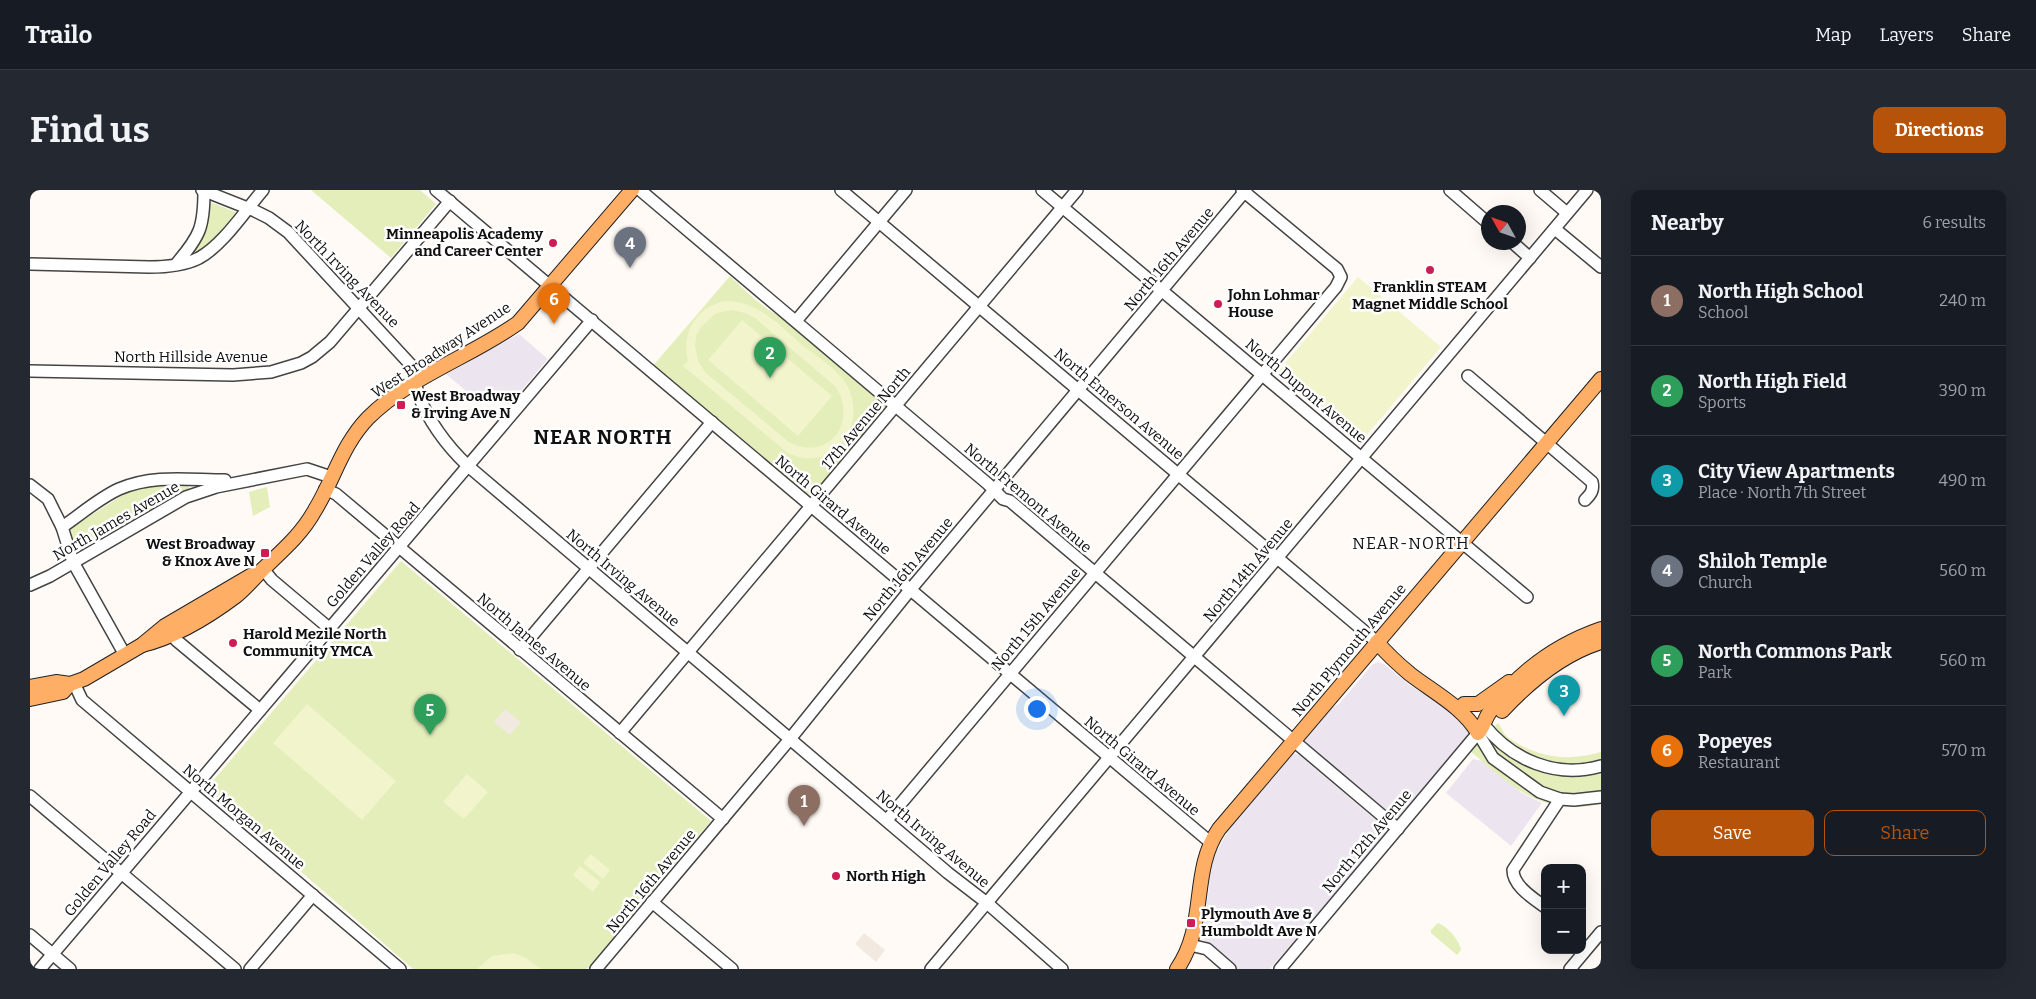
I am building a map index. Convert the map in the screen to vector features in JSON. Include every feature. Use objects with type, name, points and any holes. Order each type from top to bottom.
[{"type":"main road","name":"West Broadway Avenue","points":[[142,645],[160,641],[172,635],[237,595],[303,529],[316,510],[346,445],[367,419],[415,382],[504,333],[518,323],[632,190]]},
{"type":"main road","name":"North Plymouth Avenue","points":[[1176,969],[1190,945],[1196,926],[1202,869],[1210,842],[1219,828],[1601,379]]},
{"type":"main road","name":"West Broadway Avenue","points":[[30,688],[56,682],[72,683],[84,679],[142,645],[165,626],[230,586],[263,569]]},
{"type":"main road","points":[[1464,704],[1478,704],[1568,643],[1601,629]]},
{"type":"main road","points":[[1377,642],[1387,654],[1411,675],[1433,689],[1481,729]]},
{"type":"main road","points":[[1481,729],[1494,721],[1514,698],[1551,668],[1573,654],[1601,642]]},
{"type":"main road","points":[[1481,729],[1488,714],[1524,672]]},
{"type":"main road","name":"West Broadway Avenue","points":[[30,699],[63,692],[72,683]]},
{"type":"main road","points":[[1433,689],[1454,696],[1464,704],[1479,717],[1481,729]]},
{"type":"street","points":[[30,264],[164,267],[198,259],[210,250],[263,190]]},
{"type":"street","name":"North Girard Avenue","points":[[436,190],[1210,842]]},
{"type":"street","name":"North Fremont Avenue","points":[[640,190],[988,484],[1003,499],[1010,501],[1398,829]]},
{"type":"street","name":"North Emerson Avenue","points":[[841,190],[1377,642]]},
{"type":"street","points":[[796,321],[906,190]]},
{"type":"street","name":"North Dupont Avenue","points":[[1042,190],[1262,373],[1526,597]]},
{"type":"street","name":"17th Avenue North","points":[[620,733],[1077,190]]},
{"type":"street","points":[[1450,190],[1481,217]]},
{"type":"street","points":[[1540,190],[1568,213]]},
{"type":"street","name":"North 14th Avenue","points":[[931,969],[1587,190]]},
{"type":"street","points":[[177,264],[192,246],[200,232],[204,215],[203,191]]},
{"type":"street","name":"North Irving Avenue","points":[[203,191],[269,218],[288,232],[410,364],[414,370],[415,382],[424,407],[446,443],[468,466],[886,820],[987,903],[1062,969]]},
{"type":"street","name":"North 15th Avenue","points":[[886,820],[1336,287],[1342,277],[1337,269],[1244,191]]},
{"type":"street","name":"North 16th Avenue","points":[[596,969],[790,739],[910,590],[1244,191]]},
{"type":"street","name":"North Hillside Avenue","points":[[30,371],[233,375],[286,369],[312,357],[330,342],[450,201]]},
{"type":"street","points":[[1555,229],[1601,267]]},
{"type":"street","points":[[1521,250],[1530,258]]},
{"type":"street","name":"Golden Valley Road","points":[[40,969],[592,320]]},
{"type":"street","points":[[1468,376],[1522,420],[1545,444],[1592,482],[1592,492],[1585,500]]},
{"type":"street","points":[[520,650],[712,422]]},
{"type":"street","name":"North James Avenue","points":[[30,585],[50,576],[186,496],[247,480],[307,469],[328,483],[336,494],[398,547],[723,819]]},
{"type":"street","name":"North James Avenue","points":[[62,528],[112,492],[136,483],[172,479],[247,480]]},
{"type":"street","points":[[30,485],[48,499],[62,528],[73,562],[125,655]]},
{"type":"street","points":[[263,569],[272,580],[329,628]]},
{"type":"street","points":[[172,635],[260,710]]},
{"type":"street","name":"North Morgan Avenue","points":[[72,683],[82,700],[400,969]]},
{"type":"street","points":[[1481,729],[1535,764],[1561,771],[1601,766]]},
{"type":"street","points":[[1481,729],[1493,758],[1540,792],[1560,799],[1574,800],[1601,797]]},
{"type":"street","name":"North 12th Avenue","points":[[1280,969],[1481,729]]},
{"type":"street","points":[[30,796],[235,969]]},
{"type":"street","points":[[1541,903],[1517,882],[1513,876],[1513,870],[1560,799]]},
{"type":"street","points":[[250,969],[313,894]]},
{"type":"street","points":[[652,902],[732,969]]},
{"type":"street","points":[[1586,942],[1601,932]]},
{"type":"street","points":[[30,935],[70,969]]},
{"type":"street","points":[[1190,945],[1206,949],[1230,969]]},
{"type":"street","points":[[1570,969],[1579,954]]},
{"type":"shaded area","points":[[519,334],[548,359],[509,405],[489,389],[473,397],[446,374]]},
{"type":"shaded area","points":[[1378,662],[1384,664],[1411,686],[1447,708],[1468,727],[1470,733],[1399,816],[1395,818],[1305,745],[1304,742],[1306,737],[1331,708],[1339,704],[1373,664]]},
{"type":"shaded area","points":[[505,709],[521,722],[510,735],[494,722]]},
{"type":"shaded area","points":[[1293,753],[1299,755],[1383,826],[1385,834],[1270,969],[1236,969],[1202,938],[1213,858],[1228,831]]},
{"type":"shaded area","points":[[1473,759],[1482,761],[1522,793],[1542,803],[1511,846],[1446,793]]},
{"type":"shaded area","points":[[864,933],[885,950],[876,962],[855,944]]},
{"type":"green space","points":[[311,190],[420,190],[436,204],[391,258]]},
{"type":"green space","points":[[210,202],[238,213],[212,243],[192,254],[204,230]]},
{"type":"green space","points":[[730,276],[761,304],[796,328],[808,341],[872,394],[881,399],[886,406],[884,411],[810,497],[652,367]]},
{"type":"green space","points":[[1358,277],[1441,347],[1360,443],[1277,373]]},
{"type":"green space","points":[[723,301],[735,301],[756,308],[775,321],[838,373],[848,387],[852,397],[853,418],[846,437],[831,452],[815,458],[804,458],[788,453],[683,366],[688,361],[686,351],[689,332],[698,316],[713,305]],"holes":[[[731,310],[745,313],[755,318],[836,387],[842,400],[844,413],[836,435],[827,442],[817,447],[804,447],[790,443],[706,373],[699,363],[695,347],[696,336],[701,327],[716,313]]]},
{"type":"green space","points":[[742,320],[832,396],[798,436],[708,360]]},
{"type":"green space","points":[[172,483],[189,486],[188,491],[81,552],[75,548],[68,537],[71,528],[126,493],[142,486]]},
{"type":"green space","points":[[267,487],[270,507],[253,516],[249,492]]},
{"type":"green space","points":[[401,561],[711,821],[587,969],[413,969],[206,789]]},
{"type":"green space","points":[[307,704],[396,781],[362,820],[273,743]]},
{"type":"green space","points":[[1498,723],[1510,739],[1543,754],[1571,757],[1601,752],[1601,804],[1580,807],[1562,806],[1545,802],[1529,796],[1500,776],[1470,751]]},
{"type":"green space","points":[[467,774],[488,792],[464,819],[443,802]]},
{"type":"green space","points":[[591,854],[610,870],[603,879],[583,863]]},
{"type":"green space","points":[[580,866],[600,882],[593,892],[573,875]]},
{"type":"green space","points":[[1438,923],[1449,930],[1456,938],[1461,950],[1457,955],[1431,933],[1431,930]]},
{"type":"green space","points":[[513,953],[526,958],[541,969],[477,969],[492,956]]},
{"type":"place","name":"Minneapolis Academy and Career Center","points":[[553,243]]},
{"type":"place","name":"Shiloh Temple","points":[[630,268]]},
{"type":"place","name":"Franklin STEAM Magnet Middle School","points":[[1430,270]]},
{"type":"place","name":"John Lohmar House","points":[[1218,304]]},
{"type":"place","name":"Popeyes","points":[[554,324]]},
{"type":"place","name":"North High Field","points":[[770,378]]},
{"type":"place","name":"West Broadway & Irving Ave N","points":[[401,405]]},
{"type":"place","name":"West Broadway & Knox Ave N","points":[[265,553]]},
{"type":"place","name":"Harold Mezile North Community YMCA","points":[[233,643]]},
{"type":"place","name":"City View Apartments","points":[[1564,716]]},
{"type":"place","name":"North Commons Park","points":[[430,735]]},
{"type":"place","name":"North High School","points":[[804,826]]},
{"type":"place","name":"North High","points":[[836,876]]},
{"type":"place","name":"Plymouth Ave & Humboldt Ave N","points":[[1191,923]]},
{"type":"district","name":"NEAR NORTH","points":[[603,437]]},
{"type":"district","name":"NEAR-NORTH","points":[[1411,543]]}]
